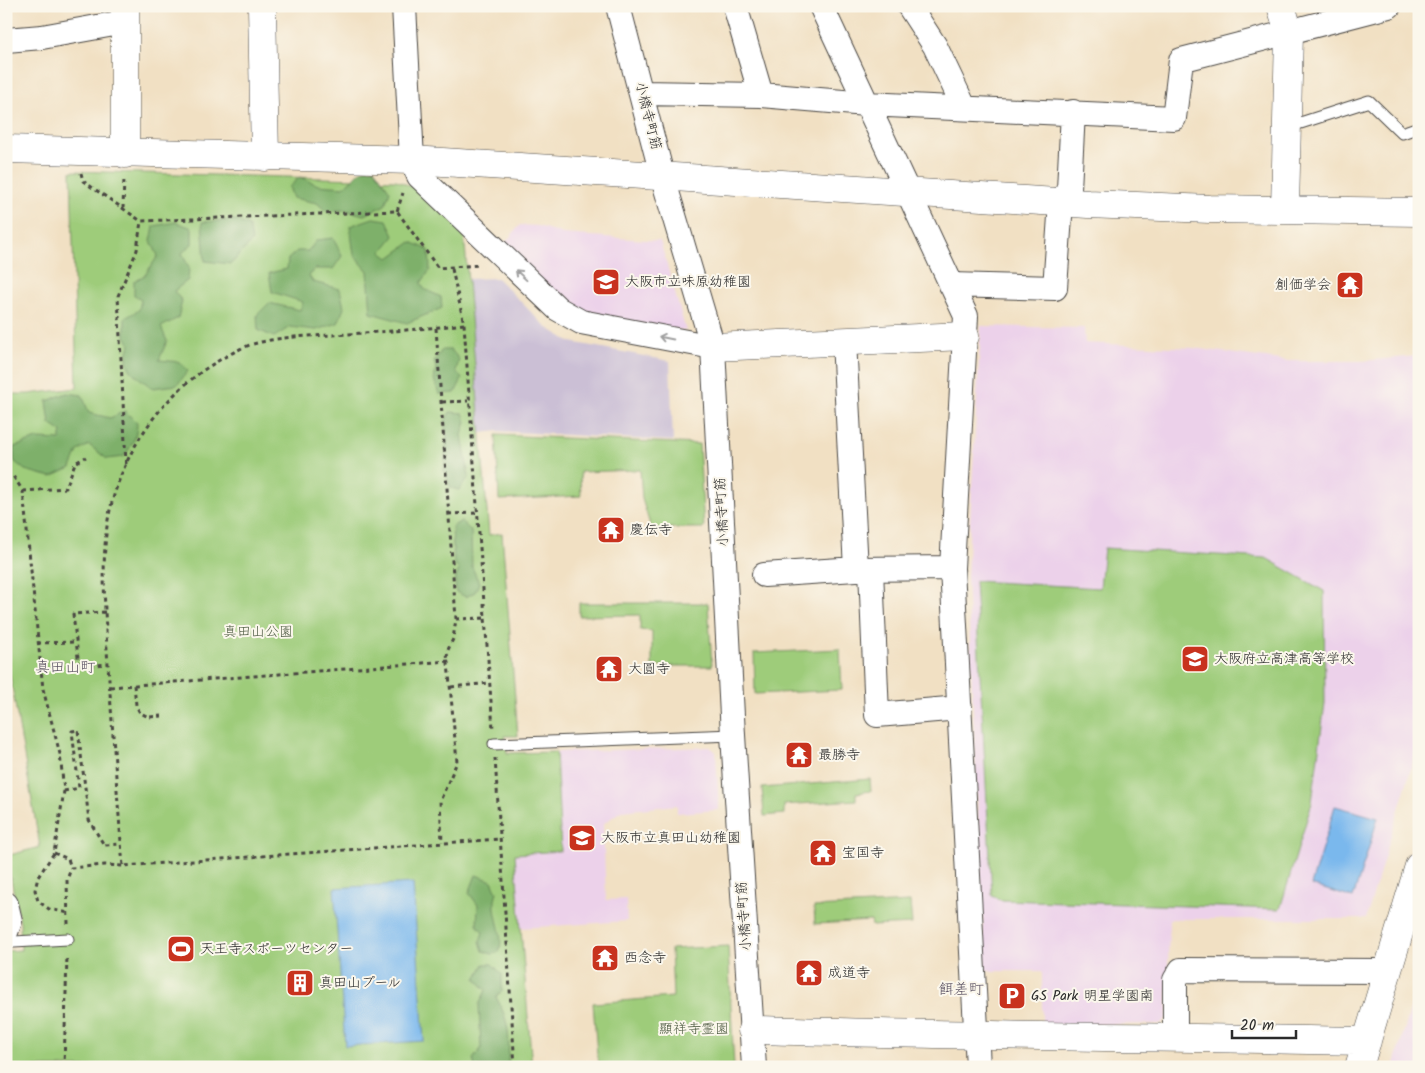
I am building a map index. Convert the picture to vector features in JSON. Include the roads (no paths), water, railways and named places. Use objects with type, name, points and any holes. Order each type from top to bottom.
[{"type":"street","points":[[262,6],[265,157]]},
{"type":"street","points":[[404,6],[412,160],[419,176],[558,309],[581,322],[714,347],[965,336]]},
{"type":"street","points":[[735,6],[761,95]]},
{"type":"street","points":[[821,6],[906,192],[966,316],[952,568],[978,1067]]},
{"type":"street","points":[[909,6],[935,46],[964,107]]},
{"type":"street","points":[[1281,6],[1290,32],[1285,210]]},
{"type":"street","points":[[642,93],[761,95],[866,104],[1174,118],[1181,60],[1389,6]]},
{"type":"street","name":"小橋寺町筋","points":[[625,8],[642,93],[662,175],[714,347],[733,735],[754,1067]]},
{"type":"street","points":[[6,40],[42,37],[125,14],[125,154]]},
{"type":"street","points":[[951,284],[1055,288],[1061,202],[1069,189],[1073,112]]},
{"type":"street","points":[[6,149],[125,154],[412,160],[1061,202],[1285,210],[1419,212]]},
{"type":"street","points":[[844,341],[877,715],[960,708]]},
{"type":"street","points":[[764,575],[863,569],[952,568]]},
{"type":"street","points":[[1359,1067],[1419,866]]},
{"type":"street","points":[[6,904],[10,921],[6,932]]},
{"type":"street","points":[[1175,1037],[1175,980],[1181,970],[1388,971]]},
{"type":"street","points":[[752,1030],[976,1037],[1175,1037],[1367,1041]]},
{"type":"lane","points":[[1287,128],[1369,101],[1402,133],[1419,127]]},
{"type":"lane","points":[[494,744],[733,735]]},
{"type":"lane","points":[[6,938],[14,942],[68,939]]},
{"type":"water","points":[[1335,806],[1378,818],[1353,898],[1311,885]]},
{"type":"water","points":[[413,883],[424,1041],[345,1046],[334,888]]},
{"type":"place","name":"大阪市立味原幼稚園","points":[[606,282]]},
{"type":"place","name":"創価学会","points":[[1350,285]]},
{"type":"place","name":"慶伝寺","points":[[611,530]]},
{"type":"place","name":"大阪府立高津高等学校","points":[[1195,659]]},
{"type":"place","name":"大圓寺","points":[[609,669]]},
{"type":"place","name":"最勝寺","points":[[799,755]]},
{"type":"place","name":"大阪市立真田山幼稚園","points":[[582,838]]},
{"type":"place","name":"宝国寺","points":[[823,853]]},
{"type":"place","name":"天王寺スポーツセンター","points":[[181,949]]},
{"type":"place","name":"西念寺","points":[[605,958]]},
{"type":"place","name":"成道寺","points":[[809,973]]},
{"type":"place","name":"真田山プール","points":[[300,983]]},
{"type":"place","name":"GS Park 明星学園南","points":[[1012,996]]},
{"type":"district","name":"真田山町","points":[[65,668]]},
{"type":"district","name":"餌差町","points":[[961,990]]},
{"type":"park label","name":"真田山公園","points":[[258,632]]},
{"type":"park label","name":"顯祥寺霊園","points":[[694,1029]]}]
